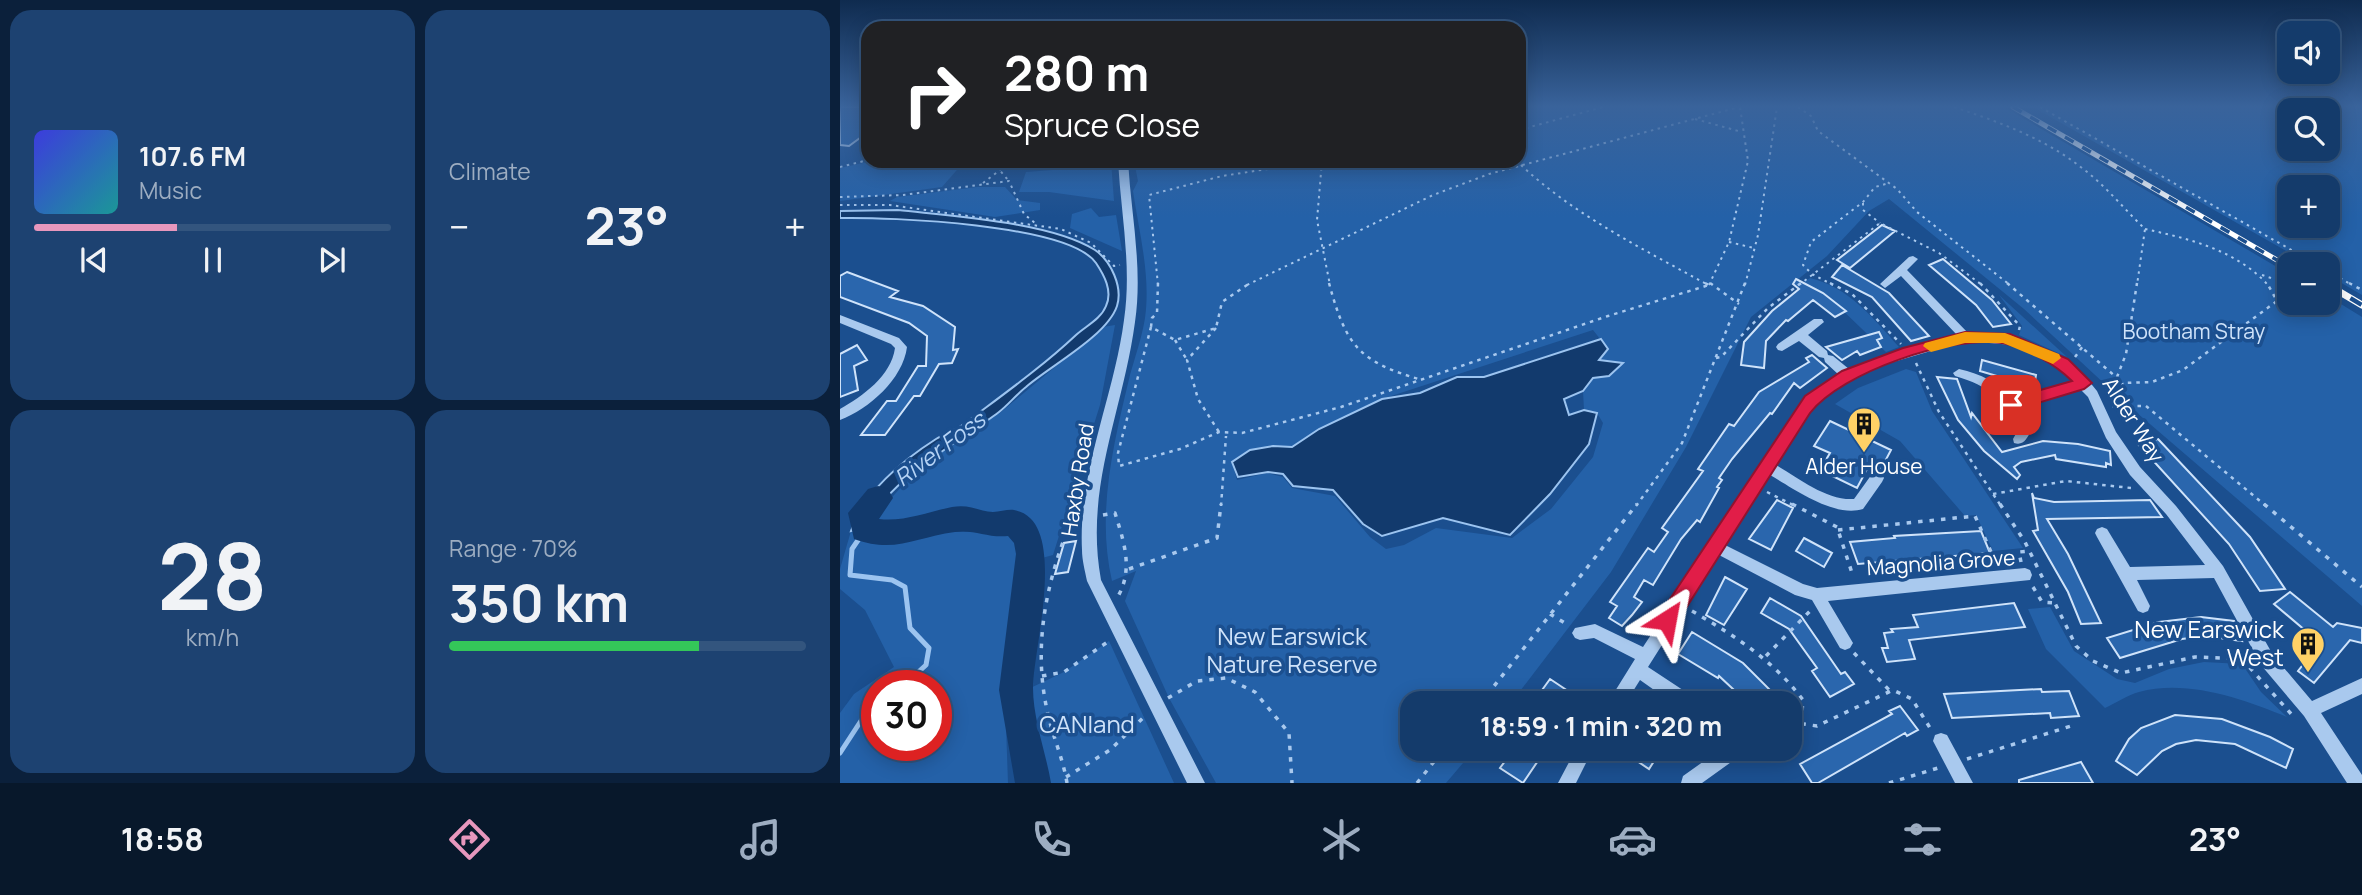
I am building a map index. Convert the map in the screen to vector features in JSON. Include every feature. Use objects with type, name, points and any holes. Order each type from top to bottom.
[{"type":"street","name":"Haxby Road","points":[[1124,168],[1125,208],[1134,266],[1130,321],[1091,517],[1088,560],[1120,634],[1196,783]]},
{"type":"street","points":[[1885,284],[1913,259]]},
{"type":"street","points":[[1901,270],[1965,337]]},
{"type":"street","points":[[840,319],[895,341],[901,346],[902,353],[899,361],[873,394],[840,415]]},
{"type":"street","points":[[1782,347],[1818,323]]},
{"type":"street","points":[[840,330],[855,324]]},
{"type":"street","points":[[1800,335],[1847,375]]},
{"type":"street","name":"Alder Way","points":[[1623,691],[1811,400],[1847,375],[1909,352],[1965,337],[2015,341],[2063,363],[2092,394],[2111,434],[2135,471],[2218,571],[2267,660],[2305,717],[2357,783]]},
{"type":"street","points":[[1959,373],[1977,376],[1996,387],[2011,405],[2025,431],[2020,439]]},
{"type":"street","points":[[2011,405],[2092,394]]},
{"type":"street","points":[[1767,467],[1810,491],[1849,506],[1858,505],[1877,478]]},
{"type":"street","points":[[2102,533],[2143,606]]},
{"type":"street","name":"Magnolia Grove","points":[[1716,547],[1819,599],[1857,591],[2025,575]]},
{"type":"street","points":[[2126,574],[2218,571]]},
{"type":"street","points":[[1819,599],[1845,643]]},
{"type":"street","points":[[1580,633],[1594,631],[1641,662],[1674,691]]},
{"type":"street","points":[[2305,717],[2362,686]]},
{"type":"street","points":[[1941,741],[1964,783]]},
{"type":"street","points":[[1567,783],[1579,761]]},
{"type":"street","points":[[1689,782],[1718,761]]},
{"type":"path","points":[[1526,165],[1604,144]]},
{"type":"path","points":[[1151,327],[1175,340],[1187,360],[1209,422],[1226,436],[1340,407],[1709,285],[1729,242],[1748,161],[1744,144]]},
{"type":"path","points":[[1490,691],[1617,532],[1682,443],[1739,304],[1755,248],[1771,144]]},
{"type":"path","points":[[1835,144],[1889,183],[1917,212],[2083,346],[2123,383],[2152,382],[2183,369],[2237,327],[2268,309],[2277,301],[2273,289],[2262,275]]},
{"type":"path","points":[[2042,144],[2099,181],[2145,229],[2197,241],[2277,280]]},
{"type":"path","points":[[2104,144],[2295,252]]},
{"type":"path","points":[[840,167],[861,162]]},
{"type":"path","points":[[1219,432],[1180,449],[1119,466],[1118,453],[1152,318],[1157,313],[1159,271],[1149,195],[1223,176],[1275,168]]},
{"type":"path","points":[[1321,168],[1317,221],[1344,330],[1357,352],[1383,367],[1424,380]]},
{"type":"path","points":[[1187,360],[1216,328],[1222,302],[1248,285],[1433,195],[1515,168]]},
{"type":"path","points":[[1523,168],[1541,184],[1739,304]]},
{"type":"path","points":[[982,183],[1000,170],[1009,181],[1024,214],[1035,223]]},
{"type":"path","points":[[840,197],[903,195],[1009,181]]},
{"type":"path","points":[[1889,183],[1875,187],[1863,202],[1811,242],[1803,265],[1812,274],[1852,294],[1909,352],[1939,412],[2025,542],[2076,646],[2116,673],[2134,675],[2197,657],[2267,660]]},
{"type":"path","points":[[1863,202],[1863,210],[1880,223],[1930,246],[1961,265],[1998,297],[2020,326],[2015,341]]},
{"type":"path","points":[[840,205],[890,205],[975,219],[1035,223],[1075,233],[1104,250],[1114,266],[1119,265]]},
{"type":"path","points":[[1716,358],[1768,308],[1880,223]]},
{"type":"path","points":[[2117,377],[2126,354],[2145,229]]},
{"type":"path","points":[[1729,242],[1755,248]]},
{"type":"path","points":[[2340,278],[2362,290]]},
{"type":"path","points":[[1175,340],[1216,328]]},
{"type":"path","points":[[2092,394],[2121,388],[2123,383]]},
{"type":"path","points":[[2092,394],[2146,406],[2152,410],[2362,587]]},
{"type":"path","points":[[1129,569],[1217,538],[1226,436]]},
{"type":"path","points":[[1993,494],[2066,481],[2155,492]]},
{"type":"path","points":[[1755,486],[1838,530],[1975,516],[2002,577]]},
{"type":"path","points":[[1067,783],[1046,708],[1039,655],[1056,552],[1076,509]]},
{"type":"path","points":[[1091,517],[1115,513],[1129,569],[1123,590],[1108,608]]},
{"type":"path","points":[[1838,530],[1857,591]]},
{"type":"path","name":"Magnolia Grove","points":[[2025,575],[2042,602],[2056,603]]},
{"type":"path","points":[[1766,656],[1819,599]]},
{"type":"path","points":[[1679,603],[1766,656],[1795,691]]},
{"type":"path","points":[[1550,614],[1580,633]]},
{"type":"path","points":[[1042,676],[1064,672],[1120,634]]},
{"type":"path","points":[[1845,643],[1889,691],[1912,699],[1928,727],[1941,741]]},
{"type":"path","points":[[2242,659],[2305,717]]},
{"type":"path","points":[[1066,777],[1110,750],[1157,705],[1197,681],[1226,678],[1255,692],[1289,733],[1292,783]]},
{"type":"path","points":[[1802,724],[1816,726],[1889,691]]},
{"type":"path","points":[[1889,783],[2071,726]]},
{"type":"path","points":[[1417,783],[1434,761]]},
{"type":"green space","points":[[1526,144],[2066,144],[2277,267],[2277,315],[2340,315],[2340,303],[2362,317],[2362,606],[2122,400],[2024,309],[1889,199],[1869,211],[1827,256],[1751,317],[1686,447],[1611,572],[1520,691],[1400,691],[1400,761],[1465,761],[1446,783],[1216,783],[1169,698],[1125,601],[1136,571],[1112,581],[1108,555],[1106,503],[1109,477],[1124,400],[1144,325],[1146,302],[1144,254],[1133,191],[1138,181],[1135,168],[1526,168]],"holes":[[[1593,330],[1608,349],[1598,360],[1609,376],[1593,378],[1583,391],[1584,410],[1597,413],[1603,423],[1593,457],[1551,509],[1512,538],[1436,528],[1404,545],[1386,549],[1370,537],[1335,496],[1292,488],[1283,477],[1267,473],[1237,480],[1232,462],[1250,450],[1273,446],[1292,447],[1319,429],[1382,399]]]},
{"type":"green space","points":[[2097,144],[2277,144],[2277,161],[2340,161],[2340,144],[2362,144],[2362,295],[2340,282],[2340,252],[2288,252]]},
{"type":"green space","points":[[861,163],[861,168],[959,168],[942,187],[840,201],[840,168]]},
{"type":"green space","points":[[1112,168],[1114,201],[1049,192],[1019,192],[1026,172]]},
{"type":"green space","points":[[977,187],[1005,187],[1017,200],[1040,203],[1040,210],[995,217],[890,201],[897,197]]},
{"type":"green space","points":[[1091,208],[1099,217],[1116,215],[1122,251],[1070,228],[1072,214]]},
{"type":"green space","points":[[1810,278],[1824,282],[1849,296],[1899,347],[1886,352],[1837,305],[1802,283]]},
{"type":"green space","points":[[1999,295],[2067,357],[2019,335],[2022,326]]},
{"type":"green space","points":[[1115,325],[1100,405],[1053,555],[1042,558],[1037,538],[1024,521],[961,514],[924,518],[903,526],[870,522],[911,476],[950,445],[1001,412],[1103,327]]},
{"type":"green space","points":[[1906,369],[1916,372],[1932,411],[2023,548],[1993,551],[1976,515],[1965,516],[1900,441],[1835,404],[1858,388]]},
{"type":"green space","points":[[1009,527],[1021,539],[1025,554],[1005,698],[1008,783],[840,783],[840,713],[854,694],[861,689],[861,761],[952,761],[952,670],[890,670],[894,667],[865,610],[840,589],[840,569],[851,531],[987,532]]},
{"type":"green space","points":[[2050,607],[2074,651],[2117,679],[2135,683],[2169,669],[2204,662],[2242,664],[2261,692],[2287,717],[2214,693],[2176,688],[2139,692],[2105,708],[2046,649],[2028,609]]},
{"type":"green space","name":"CANland","points":[[1109,641],[1174,783],[1044,783],[1022,692],[1064,672]]},
{"type":"water","points":[[898,210],[1000,222],[1076,240],[1095,250],[1111,268],[1117,283],[1117,306],[1102,328],[1090,339],[1026,387],[999,412],[907,478],[877,509],[868,526],[851,531],[874,491],[898,467],[936,439],[964,424],[1035,370],[1097,319],[1104,311],[1109,295],[1107,283],[1096,263],[1079,250],[1052,239],[976,226],[897,219],[840,218],[840,211]]},
{"type":"water","points":[[1601,339],[1608,349],[1599,360],[1623,363],[1609,376],[1593,378],[1583,391],[1564,399],[1569,415],[1584,410],[1597,413],[1589,444],[1550,494],[1510,535],[1443,518],[1382,536],[1363,524],[1333,490],[1293,486],[1283,474],[1268,472],[1238,477],[1232,462],[1250,450],[1273,446],[1292,447],[1319,429],[1382,399],[1420,393],[1457,377],[1484,377]]},
{"type":"building","points":[[1882,225],[1895,231],[1850,268],[1837,260]]},
{"type":"building","points":[[1943,259],[1992,300],[2011,324],[1993,327],[1976,305],[1929,265]]},
{"type":"building","points":[[1842,265],[1889,293],[1929,336],[1911,341],[1872,297],[1832,277]]},
{"type":"building","points":[[847,272],[898,291],[890,297],[923,306],[955,327],[953,350],[958,349],[952,363],[939,364],[920,396],[914,396],[885,435],[861,435],[887,401],[896,401],[918,366],[926,366],[927,336],[909,323],[840,297],[840,276]]},
{"type":"building","points":[[1796,279],[1823,293],[1846,311],[1835,317],[1813,300],[1786,320],[1766,341],[1764,368],[1741,365],[1744,342],[1772,311],[1799,289],[1793,284]]},
{"type":"building","points":[[1879,332],[1882,338],[1877,340],[1881,347],[1860,355],[1857,351],[1842,360],[1826,347]]},
{"type":"building","points":[[857,345],[867,360],[854,366],[858,390],[840,397],[840,354]]},
{"type":"building","points":[[1812,355],[1827,368],[1800,388],[1794,383],[1772,414],[1770,413],[1732,459],[1719,478],[1722,480],[1717,487],[1719,488],[1700,522],[1697,520],[1681,539],[1653,585],[1644,580],[1634,597],[1642,602],[1632,615],[1622,626],[1609,618],[1617,606],[1610,602],[1648,548],[1654,552],[1668,532],[1662,528],[1703,471],[1698,469],[1729,424],[1734,426],[1759,392],[1809,362],[1806,358]]},
{"type":"building","points":[[1982,360],[2036,375],[2034,387],[1980,371]]},
{"type":"building","points":[[1937,377],[1957,379],[1971,417],[1972,413],[2002,452],[2043,441],[2078,444],[2110,451],[2111,465],[2106,463],[2106,467],[2056,459],[2055,455],[2021,462],[2014,467],[2020,475],[2017,479],[1984,451],[1958,420]]},
{"type":"building","name":"Alder House","points":[[1830,421],[1891,450],[1880,471],[1867,469],[1857,488],[1820,470],[1830,453],[1814,446]]},
{"type":"building","points":[[2158,439],[2250,537],[2285,589],[2260,591],[2229,544],[2138,444]]},
{"type":"building","points":[[2032,493],[2034,498],[2054,502],[2150,500],[2162,517],[2047,519],[2068,554],[2101,623],[2081,624],[2068,592],[2033,531],[2038,530]]},
{"type":"building","points":[[1777,500],[1793,508],[1771,550],[1749,539]]},
{"type":"building","points":[[1981,531],[1990,553],[1858,564],[1850,542],[1895,538],[1894,536]]},
{"type":"building","points":[[1804,538],[1832,553],[1824,567],[1796,551]]},
{"type":"building","points":[[1076,541],[1068,572],[1055,574],[1064,543]]},
{"type":"building","points":[[1725,577],[1747,589],[1724,625],[1706,615]]},
{"type":"building","points":[[2290,592],[2333,627],[2337,623],[2362,628],[2362,643],[2350,640],[2314,683],[2298,671],[2320,643],[2274,604]]},
{"type":"building","points":[[1770,598],[1801,616],[1841,674],[1845,672],[1854,684],[1830,697],[1812,671],[1817,668],[1789,629],[1761,613]]},
{"type":"building","points":[[2014,603],[2025,627],[1909,640],[1915,659],[1887,662],[1882,648],[1888,648],[1884,633],[1893,632],[1891,629],[1918,627],[1913,615]]},
{"type":"building","points":[[2201,617],[2234,621],[2242,641],[2204,636],[2182,639],[2120,658],[2107,638],[2159,622]]},
{"type":"building","points":[[1692,632],[1743,663],[1771,691],[1735,691],[1719,676],[1718,678],[1678,654]]},
{"type":"building","points":[[1550,679],[1568,691],[1541,691]]},
{"type":"building","points":[[2041,689],[2042,692],[2069,691],[2079,716],[2051,718],[2050,713],[1952,718],[1944,694]]},
{"type":"building","points":[[1900,706],[1918,730],[1907,736],[1905,733],[1818,783],[1812,783],[1800,764],[1892,714],[1889,711]]},
{"type":"building","points":[[2175,715],[2222,719],[2270,737],[2293,749],[2286,768],[2235,744],[2196,740],[2176,744],[2162,751],[2137,775],[2116,761],[2129,739],[2141,728]]},
{"type":"building","points":[[1505,761],[1538,761],[1523,783],[1500,768]]},
{"type":"building","points":[[1637,761],[1654,761],[1649,769]]},
{"type":"building","points":[[2081,762],[2093,783],[2019,783],[2019,780]]},
{"type":"waterway","name":"River Foss","points":[[878,498],[863,513],[865,530],[894,534],[954,519],[974,518],[988,525],[1014,523],[1028,537],[1031,554],[1016,690],[1033,783]]},
{"type":"waterway","points":[[865,530],[852,549],[850,575],[892,580],[905,587],[910,628],[929,648],[926,665],[921,670]]},
{"type":"waterway","points":[[840,753],[861,721]]},
{"type":"railway","points":[[2076,144],[2277,260]]},
{"type":"railway","points":[[2340,292],[2362,305]]},
{"type":"slow traffic","points":[[1931,346],[1965,337],[2005,338],[2053,358]]},
{"type":"place","name":"Alder House","points":[[1864,454]]},
{"type":"place","name":"New Earswick West","points":[[2308,674]]},
{"type":"route","points":[[1667,620],[1804,408],[1847,375],[1909,352],[1965,337],[2005,338],[2063,363],[2084,383],[2011,405]]},
{"type":"park label","name":"Bootham Stray","points":[[2194,332]]},
{"type":"park label","name":"New Earswick Nature Reserve","points":[[1292,651]]}]
